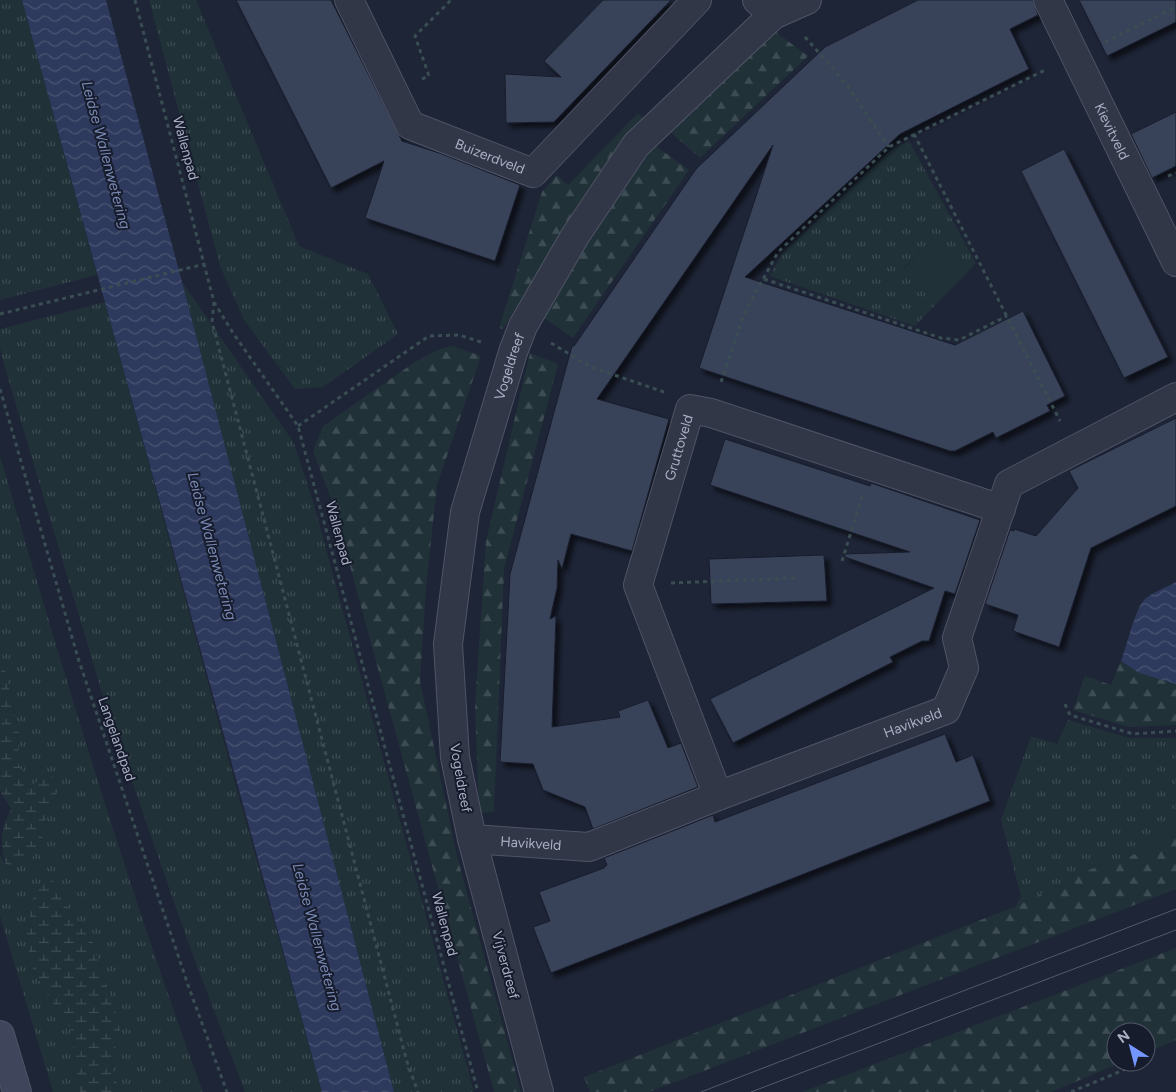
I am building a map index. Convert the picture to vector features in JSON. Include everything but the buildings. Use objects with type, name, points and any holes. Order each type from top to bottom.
[{"type":"main road","points":[[0,1035],[17,1092]]},
{"type":"street","name":"Buizerdveld","points":[[349,0],[410,125],[533,173],[696,0]]},
{"type":"street","name":"Vogeldreef","points":[[472,839],[454,757],[448,644],[465,512],[522,326],[575,236],[636,145],[771,9],[807,0]]},
{"type":"street","name":"Kievitveld","points":[[1048,0],[1176,262]]},
{"type":"street","name":"Havikveld","points":[[472,839],[589,847],[946,710],[964,668],[957,638],[1009,484],[1176,397]]},
{"type":"street","name":"Gruttoveld","points":[[638,585],[700,411],[1001,509]]},
{"type":"street","points":[[638,585],[718,796]]},
{"type":"street","name":"Vijverdreef","points":[[472,839],[539,1092]]},
{"type":"path","name":"Wallenpad","points":[[134,0],[214,302],[233,333],[298,426],[478,1092]]},
{"type":"path","points":[[394,91],[429,76],[415,36],[451,0]]},
{"type":"path","points":[[522,326],[591,367],[675,396],[700,411],[744,314],[778,252],[889,147],[1176,7]]},
{"type":"path","points":[[771,9],[846,84],[889,147]]},
{"type":"path","points":[[914,134],[1074,450]]},
{"type":"path","points":[[0,314],[205,264]]},
{"type":"path","points":[[764,278],[941,338],[959,340],[1007,316]]},
{"type":"path","points":[[214,302],[212,322],[407,1062],[418,1092]]},
{"type":"path","points":[[298,426],[429,336],[459,335],[513,352]]},
{"type":"path","name":"Langelandpad","points":[[0,389],[78,658],[185,976],[227,1092]]},
{"type":"path","points":[[842,561],[872,466]]},
{"type":"path","points":[[638,585],[797,578]]},
{"type":"path","points":[[1065,704],[1070,715],[1133,734],[1176,732]]},
{"type":"path","points":[[1070,1092],[1119,1072]]},
{"type":"green space","points":[[0,0],[22,0],[97,275],[0,300]]},
{"type":"green space","points":[[149,0],[196,0],[299,246],[368,274],[398,334],[323,387],[295,389],[244,320],[220,266]]},
{"type":"green space","points":[[773,30],[808,56],[700,158],[666,128]]},
{"type":"green space","points":[[638,113],[645,120],[592,184],[503,329],[499,328],[542,192],[557,175],[568,185]]},
{"type":"green space","points":[[909,141],[976,263],[967,273],[933,239],[903,269],[937,303],[915,326],[770,276],[782,254],[892,149]]},
{"type":"green space","points":[[653,144],[689,170],[573,338],[540,315]]},
{"type":"green space","points":[[933,239],[967,273],[937,303],[903,270]]},
{"type":"green space","points":[[182,282],[294,443],[314,505],[474,1092],[394,1092]]},
{"type":"green space","points":[[105,302],[237,790],[322,1092],[245,1092],[188,942],[108,713],[6,371],[0,348],[0,329]]},
{"type":"green space","points":[[453,346],[481,356],[437,485],[426,588],[420,681],[457,856],[521,1092],[494,1092],[333,504],[313,451],[323,426],[415,362],[442,348]]},
{"type":"green space","points":[[530,353],[558,364],[504,569],[494,812],[479,813],[475,706],[486,541]]},
{"type":"green space","points":[[0,456],[122,855],[203,1092],[124,1092],[114,1079],[112,1060],[120,1030],[112,999],[98,963],[94,944],[67,906],[60,886],[33,969],[48,996],[70,1028],[80,1092],[53,1092],[0,916],[0,855],[6,866],[41,845],[46,818],[57,792],[55,777],[44,775],[30,788],[18,763],[19,735],[0,647]]},
{"type":"green space","points":[[0,647],[19,735],[18,763],[30,788],[44,775],[55,777],[57,792],[46,818],[41,845],[29,862],[6,866],[2,837],[11,809],[0,791]]},
{"type":"green space","points":[[1121,661],[1139,673],[1176,684],[1176,725],[1129,727],[1073,710],[1085,676],[1111,685]]},
{"type":"green space","points":[[1068,720],[1129,738],[1176,738],[1176,828],[1144,851],[1077,874],[1054,888],[1016,906],[1021,896],[1001,820],[1031,736],[1057,744]]},
{"type":"green space","points":[[1176,828],[1176,889],[649,1092],[590,1092],[584,1077],[1016,906],[1054,888],[1077,874],[1144,851]]},
{"type":"green space","points":[[46,876],[60,886],[67,906],[94,944],[98,963],[112,999],[120,1030],[112,1060],[114,1079],[124,1092],[80,1092],[70,1028],[48,996],[33,969],[26,939],[33,898]]},
{"type":"green space","points":[[1176,948],[1176,1040],[1156,1049],[1156,1022],[1106,1022],[1106,1069],[1051,1092],[802,1092]]},
{"type":"water","name":"Leidse Wallenwetering","points":[[22,0],[106,0],[182,282],[394,1092],[322,1092]]},
{"type":"water","points":[[1176,582],[1176,684],[1139,673],[1121,661],[1141,604],[1151,595]]},
{"type":"tram line","points":[[701,1092],[1176,909]]},
{"type":"tram line","points":[[751,1092],[1176,930]]}]
